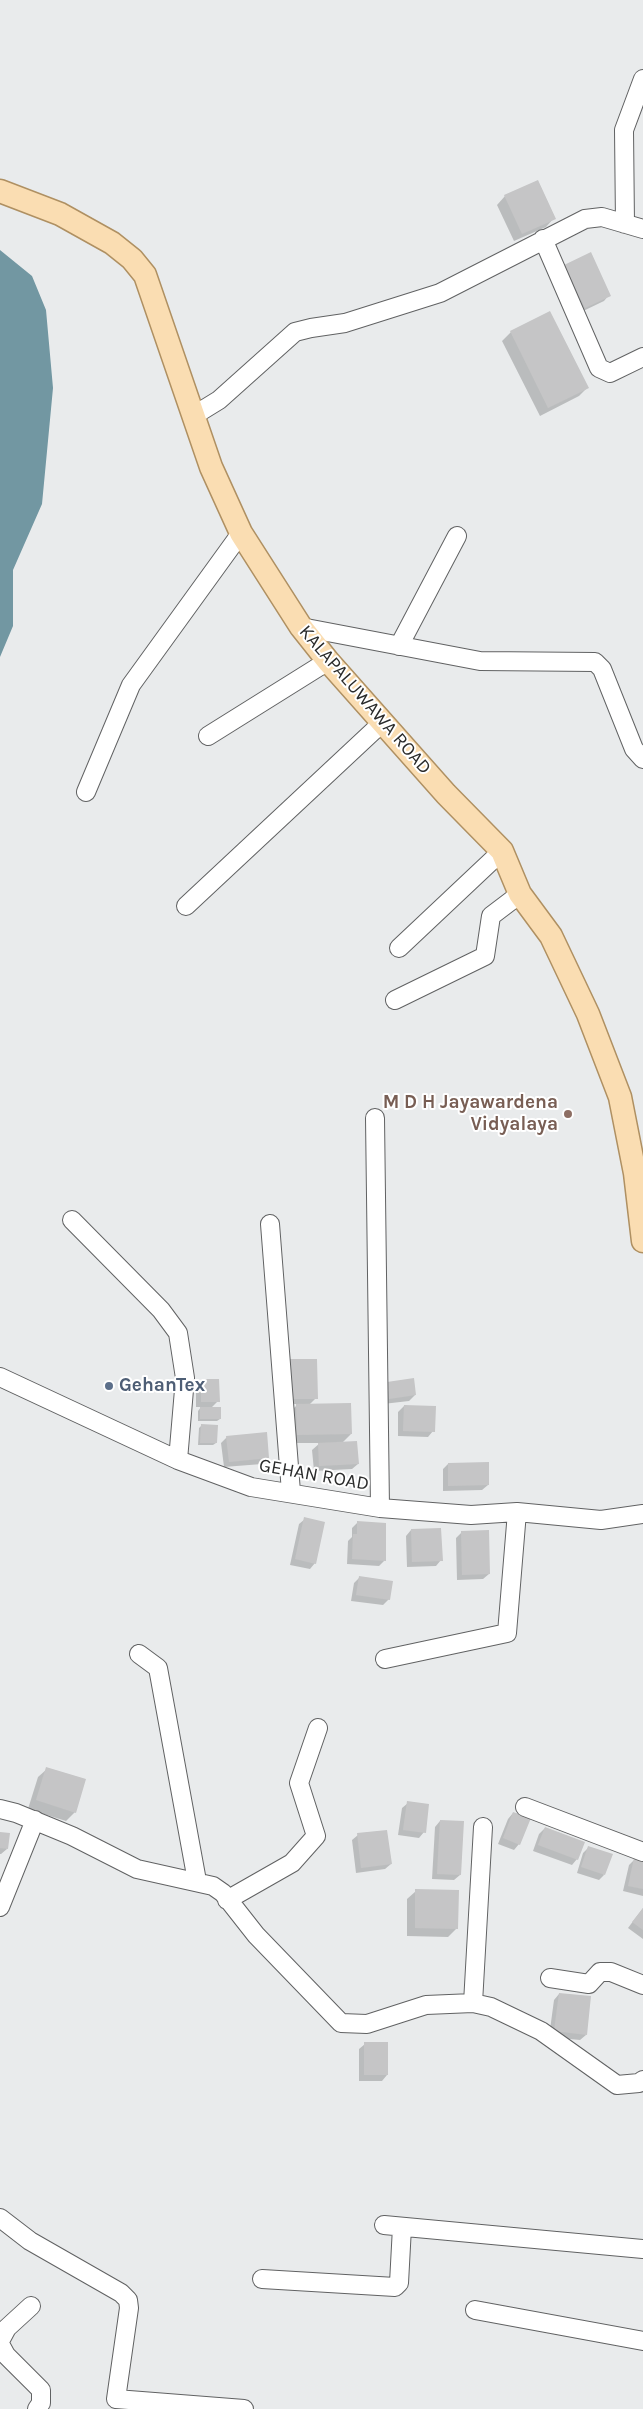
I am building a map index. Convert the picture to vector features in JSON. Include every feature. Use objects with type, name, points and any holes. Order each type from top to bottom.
[{"type":"main road","name":"KALAPALUWAWA ROAD","points":[[0,191],[60,214],[112,243],[132,259],[145,275],[193,416],[222,494],[241,534],[302,627],[328,661],[446,794],[502,851],[520,894],[551,936],[588,1014],[620,1097],[635,1173],[643,1241]]},
{"type":"street","points":[[625,224],[624,130],[643,79]]},
{"type":"street","points":[[193,416],[220,400],[295,332],[345,323],[440,293],[543,239],[586,219],[602,217],[643,229]]},
{"type":"street","points":[[543,239],[599,368],[610,373],[643,357]]},
{"type":"street","points":[[86,792],[131,685],[241,534]]},
{"type":"street","points":[[399,646],[457,536]]},
{"type":"street","points":[[302,627],[480,661],[594,662],[602,669],[634,749],[643,760]]},
{"type":"street","points":[[208,736],[328,661]]},
{"type":"street","points":[[186,906],[383,722]]},
{"type":"street","points":[[399,948],[502,851]]},
{"type":"street","points":[[395,1000],[485,956],[492,916],[520,894]]},
{"type":"street","points":[[375,1118],[380,1508]]},
{"type":"street","points":[[72,1220],[162,1310],[178,1333],[185,1378],[178,1460]]},
{"type":"street","points":[[270,1224],[292,1492]]},
{"type":"street","name":"GEHAN ROAD","points":[[0,1377],[178,1460],[251,1486],[380,1508],[471,1515],[517,1512],[601,1520],[643,1514]]},
{"type":"street","points":[[385,1658],[507,1633],[517,1512]]},
{"type":"street","points":[[139,1654],[158,1668],[197,1882]]},
{"type":"street","points":[[227,1900],[292,1863],[316,1836],[299,1783],[318,1728]]},
{"type":"street","points":[[525,1807],[643,1852]]},
{"type":"street","points":[[0,1809],[35,1820],[72,1836],[138,1870],[213,1886],[223,1893],[256,1935],[341,2023],[367,2024],[426,2005],[473,2003],[492,2007],[541,2031],[617,2084],[643,2080]]},
{"type":"street","points":[[0,1908],[35,1820]]},
{"type":"street","points":[[473,2003],[483,1827]]},
{"type":"street","points":[[550,1978],[589,1984],[600,1972],[611,1972],[643,1985]]},
{"type":"street","points":[[0,2218],[30,2241],[121,2293],[128,2300],[129,2308],[115,2404],[244,2409]]},
{"type":"street","points":[[384,2225],[643,2249]]},
{"type":"street","points":[[262,2279],[395,2287],[399,2283],[402,2227]]},
{"type":"street","points":[[31,2306],[7,2328],[0,2342],[6,2355],[41,2390],[41,2403],[37,2409]]},
{"type":"street","points":[[475,2310],[643,2342]]},
{"type":"water","points":[[0,250],[32,276],[46,310],[53,388],[42,504],[13,570],[13,626],[0,657]]},
{"type":"building","points":[[538,180],[556,219],[522,234],[504,195]]},
{"type":"building","points":[[591,252],[611,296],[585,308],[564,265]]},
{"type":"building","points":[[550,311],[589,388],[548,408],[510,331]]},
{"type":"building","points":[[283,1359],[317,1359],[318,1399],[283,1399]]},
{"type":"building","points":[[414,1378],[416,1395],[389,1399],[387,1382]]},
{"type":"building","points":[[201,1379],[219,1379],[220,1402],[201,1402]]},
{"type":"building","points":[[351,1403],[352,1434],[297,1435],[296,1404]]},
{"type":"building","points":[[404,1405],[436,1406],[435,1432],[403,1431]]},
{"type":"building","points":[[200,1407],[221,1407],[221,1419],[200,1419]]},
{"type":"building","points":[[201,1424],[218,1425],[217,1443],[200,1443]]},
{"type":"building","points":[[267,1432],[269,1458],[229,1462],[226,1436]]},
{"type":"building","points":[[357,1441],[359,1464],[319,1466],[318,1443]]},
{"type":"building","points":[[489,1462],[489,1485],[448,1486],[448,1463]]},
{"type":"building","points":[[304,1517],[325,1522],[316,1564],[295,1559]]},
{"type":"building","points":[[357,1521],[386,1523],[386,1561],[352,1559],[353,1534],[357,1534]]},
{"type":"building","points":[[441,1528],[443,1561],[412,1562],[411,1529]]},
{"type":"building","points":[[489,1530],[490,1574],[462,1575],[461,1531]]},
{"type":"building","points":[[359,1576],[393,1581],[390,1600],[356,1595]]},
{"type":"building","points":[[46,1767],[86,1779],[76,1813],[36,1800]]},
{"type":"building","points":[[407,1801],[429,1804],[426,1833],[403,1830]]},
{"type":"building","points":[[513,1812],[531,1818],[520,1845],[503,1838]]},
{"type":"building","points":[[440,1820],[464,1821],[461,1875],[437,1874]]},
{"type":"building","points":[[545,1827],[585,1842],[578,1860],[538,1845]]},
{"type":"building","points":[[387,1830],[392,1864],[361,1868],[357,1833]]},
{"type":"building","points":[[0,1832],[10,1833],[8,1849],[0,1848]]},
{"type":"building","points":[[588,1846],[613,1854],[605,1875],[581,1867]]},
{"type":"building","points":[[634,1858],[643,1860],[643,1889],[628,1886]]},
{"type":"building","points":[[415,1889],[459,1890],[458,1929],[415,1928]]},
{"type":"building","points":[[643,1908],[643,1930],[632,1922]]},
{"type":"building","points":[[559,1993],[591,1996],[587,2035],[554,2031]]},
{"type":"building","points":[[364,2042],[388,2042],[388,2075],[364,2075]]},
{"type":"place","name":"M D H Jayawardena Vidyalaya","points":[[568,1114]]},
{"type":"place","name":"GehanTex","points":[[109,1386]]}]
